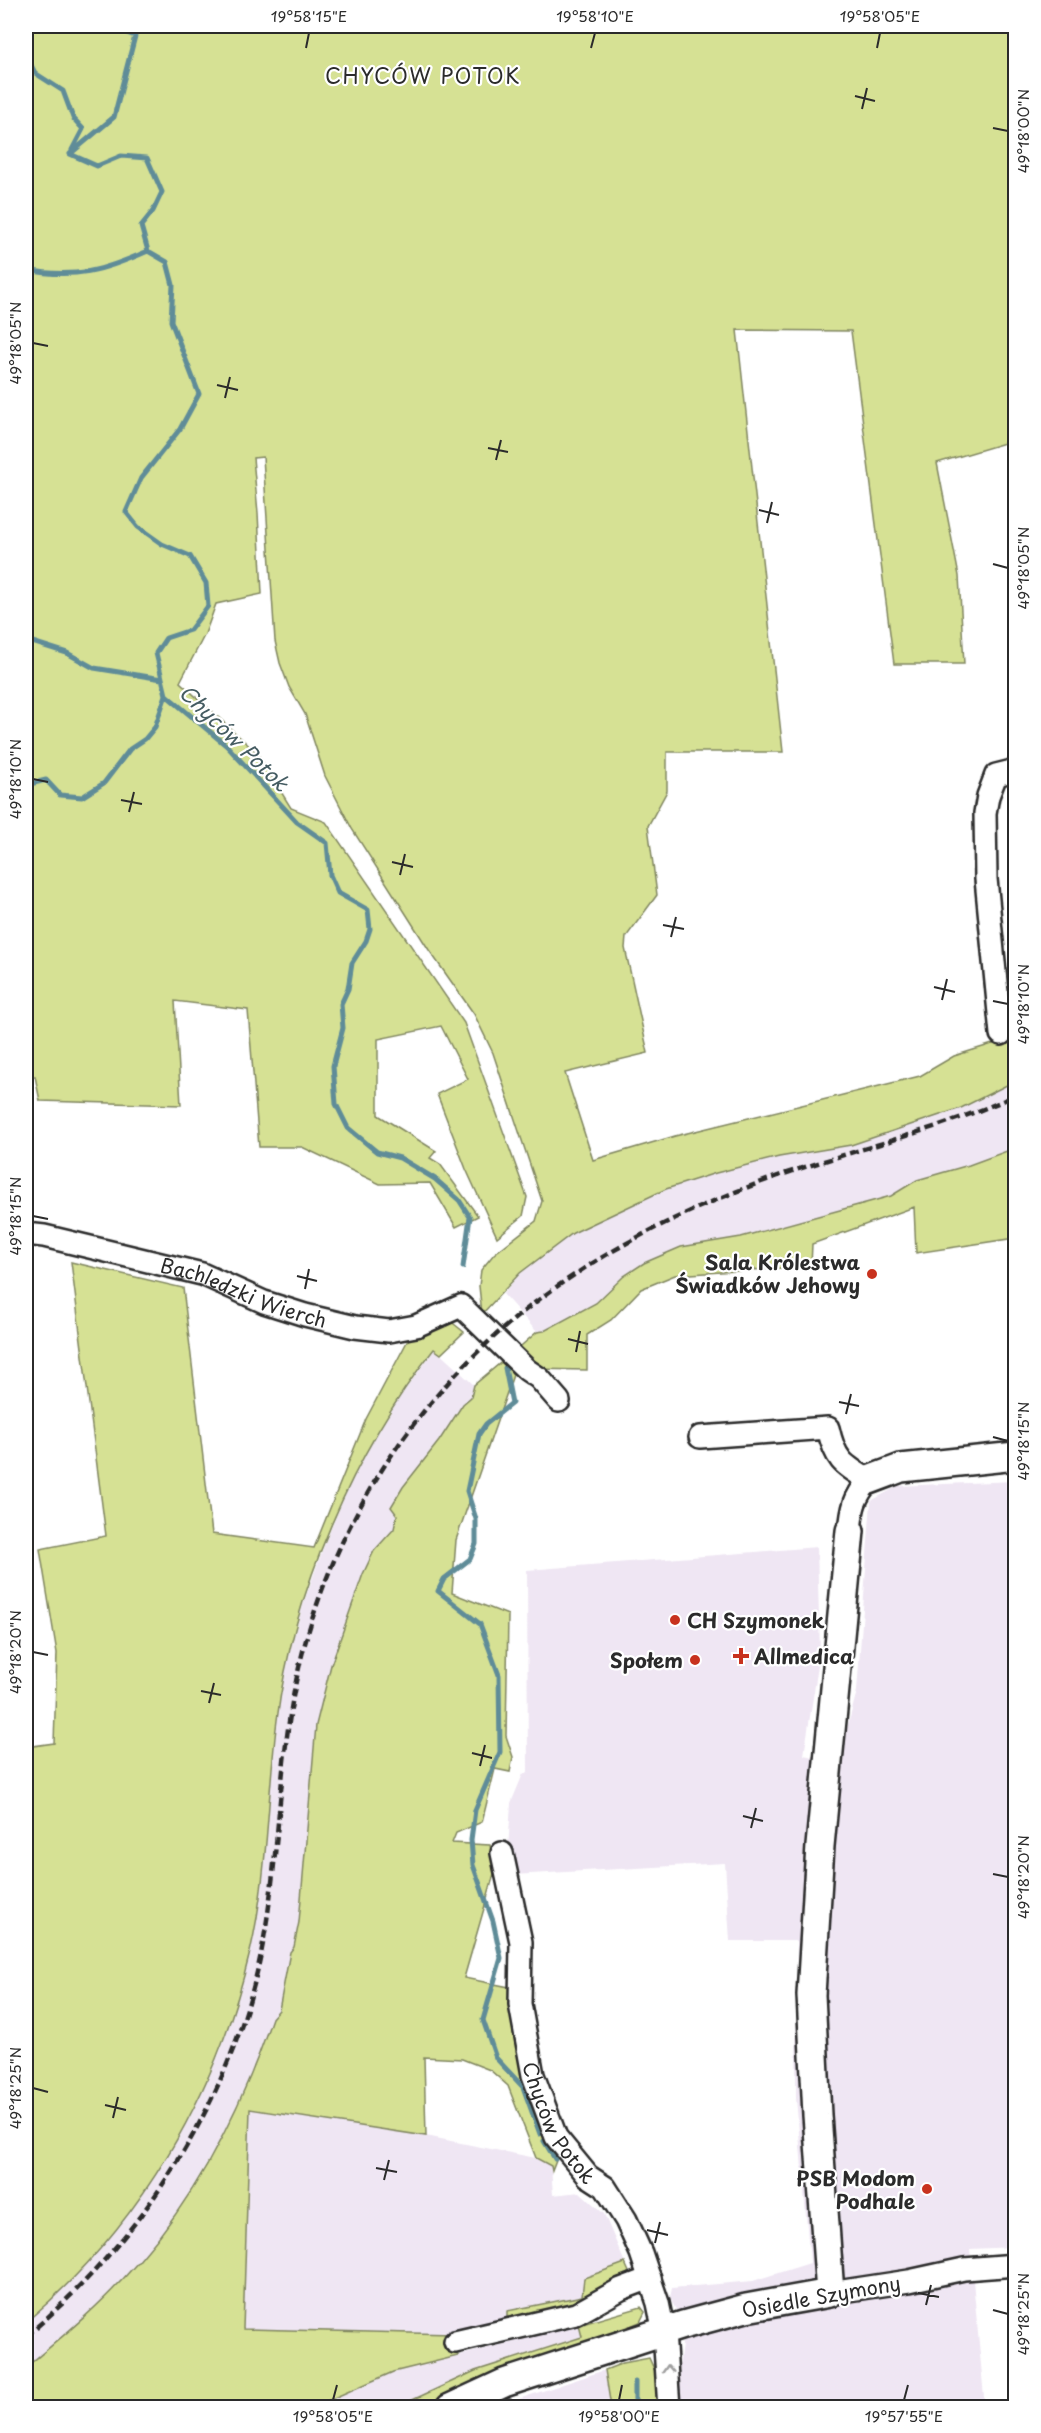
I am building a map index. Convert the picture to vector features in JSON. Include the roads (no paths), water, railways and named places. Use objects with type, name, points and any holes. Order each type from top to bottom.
[{"type":"street","points":[[1001,1034],[986,879],[986,813],[988,796],[996,775],[1016,770]]},
{"type":"street","name":"Bachledzki Wierch","points":[[26,1234],[44,1236],[202,1274],[264,1302],[355,1328],[389,1330],[416,1326],[461,1306],[527,1370],[539,1378],[559,1401]]},
{"type":"street","points":[[700,1437],[828,1428],[833,1450],[844,1466],[869,1480]]},
{"type":"street","points":[[830,2293],[817,2115],[812,1995],[820,1846],[852,1509],[857,1494],[869,1480],[901,1468],[1016,1456]]},
{"type":"street","name":"Chyców Potok","points":[[502,1853],[521,1942],[520,2004],[533,2075],[556,2137],[588,2176],[605,2187],[626,2220],[650,2278],[664,2332],[669,2408]]},
{"type":"street","name":"Osiedle Szymony","points":[[450,2408],[504,2383],[727,2313],[964,2269],[1016,2265]]},
{"type":"street","points":[[455,2342],[576,2314],[621,2289],[650,2278]]},
{"type":"waterway","name":"Chyców Potok","points":[[108,26],[135,36],[114,117],[70,154],[97,166],[121,156],[147,158],[162,192],[153,211],[141,226],[148,251],[167,262],[173,285],[171,321],[199,394],[180,429],[141,478],[126,512],[138,527],[162,544],[190,556],[206,583],[208,606],[190,630],[166,638],[156,653],[166,695],[227,746],[297,822],[327,843],[330,875],[338,893],[368,910],[370,929],[366,941],[352,963],[348,989],[341,1004],[343,1028],[333,1066],[336,1104],[348,1128],[377,1152],[400,1158],[435,1179],[459,1200],[470,1217],[463,1267]]},
{"type":"waterway","points":[[26,55],[35,73],[63,91],[73,118],[83,129],[72,150]]},
{"type":"waterway","points":[[26,270],[59,274],[89,271],[117,264],[148,251]]},
{"type":"waterway","points":[[26,640],[67,653],[94,668],[162,679]]},
{"type":"waterway","points":[[26,785],[46,780],[60,795],[82,797],[104,783],[130,749],[145,739],[155,727],[166,695]]},
{"type":"waterway","name":"Chyców Potok","points":[[505,1368],[512,1403],[486,1424],[479,1434],[467,1491],[476,1519],[476,1544],[470,1559],[444,1579],[438,1591],[480,1624],[499,1675],[500,1752],[475,1810],[471,1840],[473,1865],[493,1921],[501,1958],[483,2020],[496,2058],[523,2087],[540,2134]]},
{"type":"waterway","name":"Chyców Potok","points":[[544,2141],[555,2159]]},
{"type":"waterway","name":"Chyców Potok","points":[[635,2382],[635,2408]]},
{"type":"railway","points":[[26,2336],[102,2263],[136,2222],[166,2179],[217,2087],[237,2038],[261,1954],[272,1886],[285,1749],[302,1655],[319,1598],[342,1542],[370,1489],[403,1438],[441,1391],[482,1348],[557,1286],[619,1247],[686,1213],[753,1185],[931,1128],[1016,1095]]},
{"type":"place","name":"Sala Królestwa Świadków Jehowy","points":[[872,1274]]},
{"type":"place","name":"CH Szymonek","points":[[675,1620]]},
{"type":"place","name":"Allmedica","points":[[741,1656]]},
{"type":"place","name":"Społem","points":[[695,1660]]},
{"type":"place","name":"PSB Modom Podhale","points":[[927,2189]]},
{"type":"district","name":"CHYCÓW POTOK","points":[[423,75]]}]
